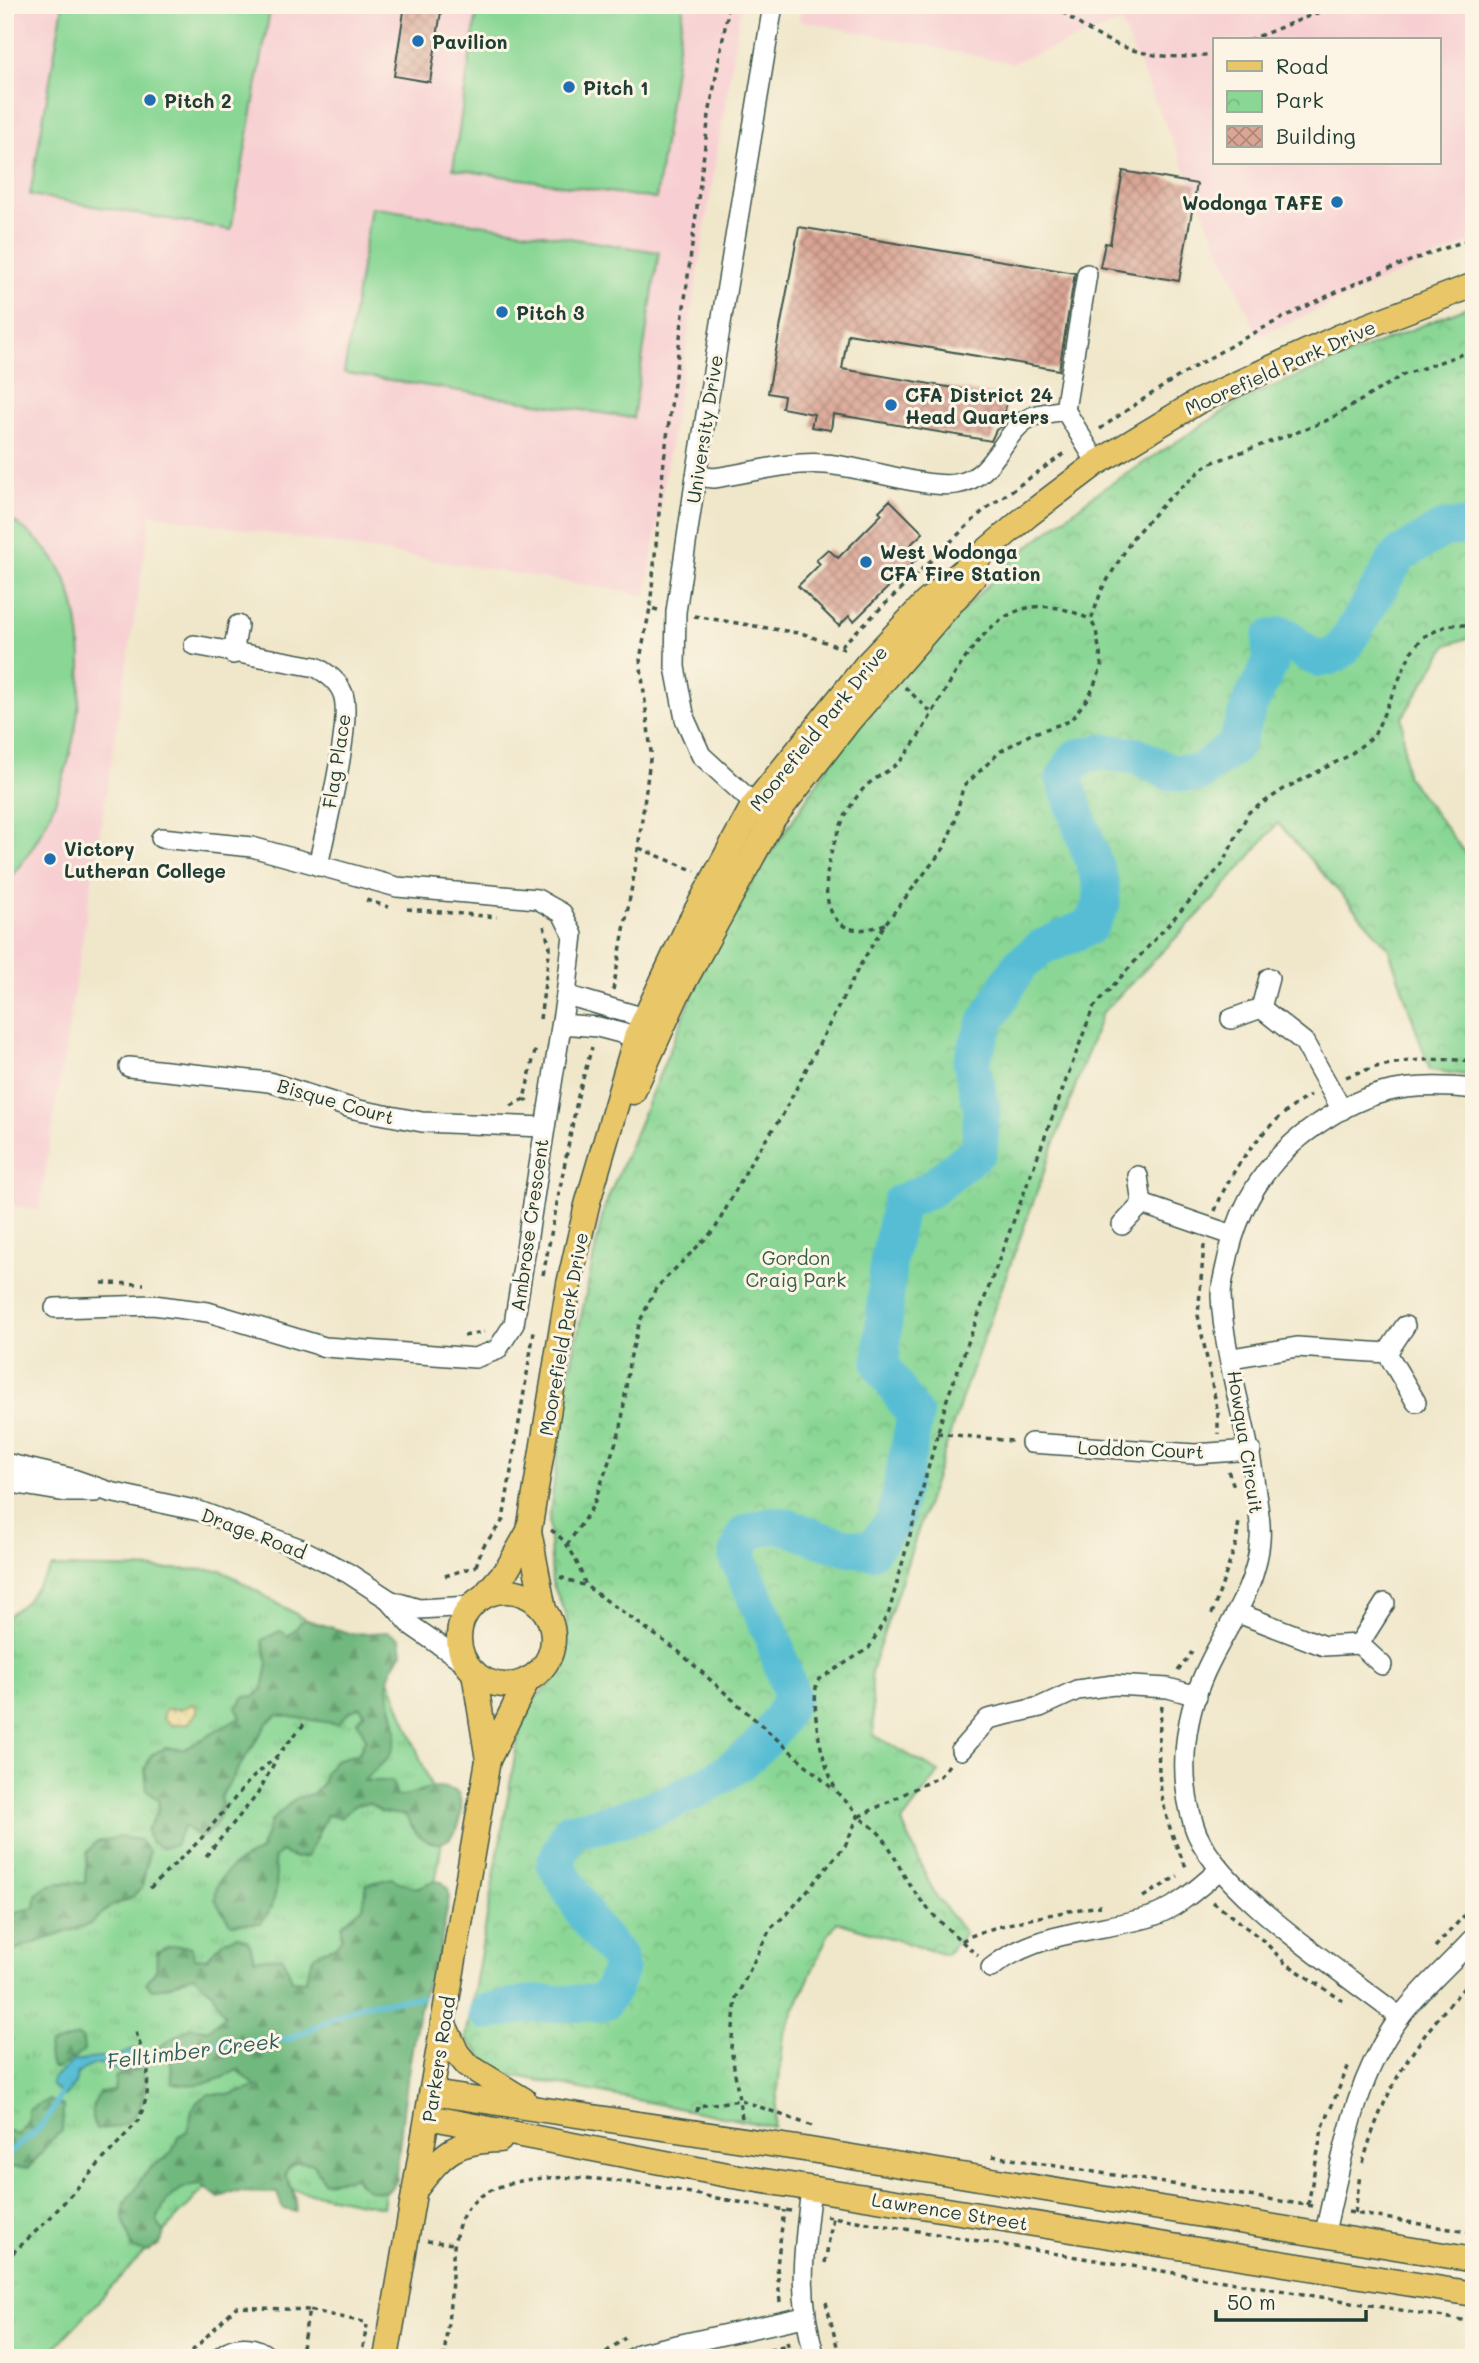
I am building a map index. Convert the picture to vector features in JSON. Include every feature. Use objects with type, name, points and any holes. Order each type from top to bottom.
[{"type":"main road","name":"Moorefield Park Drive","points":[[529,1531],[569,1284],[606,1139],[624,1112],[647,1030],[677,947],[713,880],[763,812],[802,778],[877,671],[1027,516],[1097,463],[1199,401],[1341,337],[1474,285]]},
{"type":"main road","name":"Moorefield Park Drive","points":[[647,1030],[677,995],[763,812]]},
{"type":"main road","points":[[529,1531],[544,1610],[553,1635],[552,1648],[547,1661],[528,1679],[500,1684],[470,1668],[459,1641],[464,1617],[508,1568],[529,1531]]},
{"type":"main road","points":[[477,1602],[499,1591],[516,1592],[531,1598],[544,1610]]},
{"type":"main road","name":"Parkers Road","points":[[470,1668],[488,1760]]},
{"type":"main road","name":"Parkers Road","points":[[386,2358],[488,1760],[528,1679]]},
{"type":"main road","points":[[443,2022],[457,2053],[467,2065],[540,2109]]},
{"type":"main road","name":"Lawrence Street","points":[[432,2093],[740,2139],[814,2139],[1324,2236],[1474,2260]]},
{"type":"main road","name":"Lawrence Street","points":[[428,2117],[535,2140],[733,2176],[1474,2294]]},
{"type":"main road","points":[[811,2189],[814,2139]]},
{"type":"main road","points":[[416,2188],[439,2159],[465,2143],[535,2140]]},
{"type":"main road","points":[[1317,2269],[1324,2236]]},
{"type":"street","name":"University Drive","points":[[763,812],[701,755],[691,738],[675,667],[676,612],[696,476],[774,5]]},
{"type":"street","points":[[1087,275],[1065,410],[1097,463]]},
{"type":"street","points":[[696,476],[714,478],[824,463],[933,484],[956,484],[978,476],[1001,453],[1016,430],[1032,416],[1065,410]]},
{"type":"street","points":[[233,654],[237,625]]},
{"type":"street","name":"Flag Place","points":[[194,645],[316,667],[332,677],[342,690],[346,716],[318,866]]},
{"type":"street","name":"Ambrose Crescent","points":[[161,838],[252,847],[397,887],[547,901],[562,913],[572,928],[566,995],[514,1324],[506,1341]]},
{"type":"street","points":[[1261,1008],[1269,978]]},
{"type":"street","points":[[566,995],[607,1006],[647,1030]]},
{"type":"street","points":[[1231,1019],[1261,1008]]},
{"type":"street","points":[[1261,1008],[1304,1042],[1342,1110]]},
{"type":"street","points":[[562,1024],[647,1030]]},
{"type":"street","name":"Bisque Court","points":[[129,1067],[269,1082],[354,1109],[422,1122],[545,1118]]},
{"type":"street","name":"Howqua Circuit","points":[[1400,2017],[1258,1907],[1218,1871],[1194,1829],[1182,1774],[1188,1722],[1209,1664],[1238,1613],[1257,1565],[1261,1537],[1251,1450],[1221,1293],[1232,1235],[1250,1196],[1284,1150],[1342,1110],[1400,1086],[1474,1089]]},
{"type":"street","points":[[1138,1176],[1142,1204]]},
{"type":"street","points":[[1142,1204],[1232,1235]]},
{"type":"street","points":[[1122,1225],[1142,1204]]},
{"type":"street","points":[[55,1308],[153,1305],[181,1308],[208,1312],[325,1347],[367,1352],[475,1358],[497,1350],[506,1341]]},
{"type":"street","points":[[1387,1353],[1405,1326]]},
{"type":"street","points":[[1232,1358],[1297,1347],[1387,1353]]},
{"type":"street","points":[[1387,1353],[1416,1402]]},
{"type":"street","name":"Loddon Court","points":[[1031,1443],[1195,1454],[1251,1450]]},
{"type":"street","name":"Drage Road","points":[[5,1463],[70,1478],[110,1492],[199,1511],[250,1528],[348,1573],[388,1599],[419,1609],[477,1602]]},
{"type":"street","name":"Drage Road","points":[[5,1482],[66,1492],[110,1492]]},
{"type":"street","name":"Drage Road","points":[[388,1599],[412,1626],[470,1668]]},
{"type":"street","points":[[1359,1644],[1385,1603]]},
{"type":"street","points":[[1238,1613],[1324,1646],[1359,1644],[1382,1665]]},
{"type":"street","points":[[961,1750],[988,1719],[1040,1707],[1077,1690],[1114,1685],[1168,1688],[1197,1696]]},
{"type":"street","points":[[991,1968],[1008,1955],[1070,1932],[1153,1916],[1189,1895],[1218,1871]]},
{"type":"street","points":[[1324,2236],[1351,2121],[1371,2068],[1400,2017],[1474,1938]]},
{"type":"street","points":[[811,2189],[802,2262],[804,2317],[815,2358]]},
{"type":"street","points":[[633,2358],[641,2353],[804,2317]]},
{"type":"street","points":[[219,2358],[230,2350],[247,2347],[263,2351],[269,2358]]},
{"type":"path","points":[[607,1006],[639,848],[651,752],[640,659],[650,608],[667,433],[709,115],[729,5]]},
{"type":"path","points":[[1055,5],[1105,41],[1125,48],[1174,59],[1213,53]]},
{"type":"path","points":[[1255,38],[1337,5]]},
{"type":"path","points":[[1091,620],[1102,589],[1134,536],[1166,501],[1208,464],[1330,419],[1403,375],[1474,350]]},
{"type":"path","points":[[567,1545],[593,1506],[621,1428],[629,1363],[640,1321],[656,1288],[715,1229],[752,1160],[782,1116],[859,967],[885,924],[944,848],[955,821],[963,788],[1002,751],[1031,734],[1070,722],[1090,695],[1101,666],[1096,630],[1091,620],[1073,611],[1045,605],[1023,608],[989,627],[973,645],[902,760],[865,787],[850,809],[830,856],[827,903],[835,918],[847,929],[866,931],[885,924]]},
{"type":"path","points":[[650,608],[804,634],[844,648],[908,689],[932,713]]},
{"type":"path","points":[[836,1791],[822,1751],[814,1697],[817,1681],[869,1648],[889,1612],[937,1433],[1093,1008],[1221,866],[1249,812],[1284,789],[1348,756],[1374,736],[1411,652],[1423,638],[1448,625],[1474,625]]},
{"type":"path","points":[[639,848],[713,880]]},
{"type":"path","points":[[354,896],[392,907]]},
{"type":"path","points":[[405,909],[500,917]]},
{"type":"path","points":[[539,1028],[550,947],[547,931],[540,922]]},
{"type":"path","points":[[542,1281],[575,1115],[598,1027]]},
{"type":"path","points":[[524,1099],[537,1041]]},
{"type":"path","points":[[524,1099],[545,1118],[575,1115]]},
{"type":"path","points":[[499,1108],[524,1099]]},
{"type":"path","points":[[102,1283],[155,1285]]},
{"type":"path","points":[[476,1566],[482,1548],[503,1520],[534,1329]]},
{"type":"path","points":[[455,1335],[485,1332],[530,1353]]},
{"type":"path","points":[[937,1433],[1031,1443]]},
{"type":"path","points":[[539,1575],[586,1586],[678,1651],[836,1791],[855,1809],[858,1817],[879,1830],[909,1885],[939,1922],[991,1968]]},
{"type":"path","points":[[150,1888],[199,1841],[250,1780],[277,1756],[304,1723]]},
{"type":"path","points":[[740,2139],[741,2100],[730,2048],[736,1998],[770,1929],[789,1912],[845,1846],[858,1817],[940,1776],[961,1750]]},
{"type":"path","points":[[206,1856],[257,1795],[277,1756]]},
{"type":"path","points":[[1133,1901],[1156,1891],[1188,1870]]},
{"type":"path","points":[[962,1941],[970,1935],[989,1929],[1070,1910],[1107,1905]]},
{"type":"path","points":[[1356,2213],[1360,2172],[1385,2097],[1413,2049],[1474,1977]]},
{"type":"path","points":[[5,2260],[48,2220],[139,2120],[147,2096],[148,2070],[136,2032]]},
{"type":"path","points":[[741,2100],[814,2139]]},
{"type":"path","points":[[989,2155],[1474,2233]]},
{"type":"path","points":[[727,2200],[733,2176]]},
{"type":"path","points":[[444,2358],[455,2240],[470,2204],[482,2194],[529,2180],[554,2177],[624,2181],[808,2214],[1474,2322]]},
{"type":"path","points":[[784,2210],[777,2266],[791,2358]]},
{"type":"path","points":[[824,2268],[833,2217]]},
{"type":"path","points":[[824,2291],[840,2358]]},
{"type":"path","points":[[185,2358],[236,2307],[309,2310],[368,2323]]},
{"type":"path","points":[[300,2358],[309,2310]]},
{"type":"path","points":[[730,2358],[788,2345]]},
{"type":"shaded area","points":[[5,5],[741,5],[646,595],[151,514],[39,1210],[5,1204]]},
{"type":"shaded area","name":"Wodonga TAFE","points":[[802,5],[1474,5],[1474,241],[1258,336],[1121,23],[1011,63],[799,20]]},
{"type":"green space","name":"Pitch 2","points":[[63,5],[271,5],[231,230],[30,195]]},
{"type":"green space","name":"Pitch 1","points":[[478,5],[684,5],[656,199],[453,169]]},
{"type":"green space","name":"Pitch 3","points":[[371,207],[659,252],[633,418],[344,373]]},
{"type":"green space","name":"Gordon Craig Park","points":[[1474,304],[1474,636],[1447,645],[1402,718],[1406,775],[1474,865],[1474,1076],[1430,1070],[1388,947],[1278,823],[1213,900],[1102,1013],[965,1389],[871,1672],[874,1735],[939,1772],[902,1822],[933,1892],[965,1933],[946,1955],[837,1922],[827,1937],[784,2034],[774,2127],[496,2072],[466,2038],[523,1710],[558,1677],[566,1649],[567,1618],[552,1582],[549,1521],[566,1389],[604,1208],[717,936],[860,717],[1013,559],[1095,494],[1245,398]]},
{"type":"green space","points":[[5,515],[39,542],[59,567],[75,610],[81,650],[80,693],[74,736],[63,779],[48,819],[28,854],[5,882]]},
{"type":"green space","points":[[52,1567],[221,1570],[384,1666],[445,1822],[383,2207],[217,2175],[45,2358],[5,2358],[5,1618],[25,1602]]},
{"type":"green space","points":[[304,1619],[352,1634],[388,1632],[400,1639],[402,1653],[388,1680],[396,1726],[395,1739],[389,1756],[364,1781],[392,1781],[397,1796],[433,1787],[448,1789],[458,1793],[461,1815],[453,1834],[438,1843],[418,1834],[405,1815],[382,1812],[369,1803],[355,1805],[341,1818],[327,1815],[307,1857],[296,1858],[281,1852],[274,1859],[275,1893],[261,1923],[231,1924],[218,1905],[216,1896],[221,1878],[243,1859],[260,1852],[271,1821],[295,1799],[312,1794],[322,1784],[326,1771],[335,1760],[358,1754],[366,1739],[357,1721],[364,1713],[360,1707],[349,1712],[338,1724],[278,1715],[268,1722],[221,1796],[221,1813],[213,1827],[205,1836],[196,1835],[184,1826],[175,1845],[162,1848],[150,1841],[147,1830],[158,1811],[159,1801],[147,1790],[145,1769],[151,1755],[165,1748],[185,1749],[241,1717],[237,1708],[244,1697],[255,1696],[263,1689],[268,1663],[262,1640],[280,1631],[289,1636]]},
{"type":"green space","points":[[121,1837],[139,1840],[149,1851],[142,1888],[129,1899],[111,1906],[90,1924],[5,1953],[5,1920],[19,1911],[35,1908],[36,1895],[48,1886],[59,1883],[85,1883],[87,1853],[96,1842]]},
{"type":"green space","points":[[392,1878],[412,1887],[442,1882],[448,1889],[449,1898],[437,1964],[429,1979],[415,2033],[404,2101],[397,2180],[388,2191],[373,2191],[362,2186],[355,2178],[324,2182],[314,2164],[297,2163],[285,2174],[295,2198],[296,2212],[283,2209],[277,2193],[231,2192],[219,2198],[201,2184],[185,2187],[173,2195],[163,2207],[157,2222],[164,2232],[161,2243],[148,2252],[133,2249],[123,2218],[124,2204],[152,2166],[168,2156],[178,2136],[188,2131],[192,2110],[198,2101],[209,2094],[233,2094],[256,2087],[237,2070],[206,2083],[172,2083],[171,2061],[159,2057],[159,2047],[190,2027],[208,2030],[225,2016],[212,1993],[194,1976],[152,1989],[146,1983],[156,1970],[157,1953],[169,1947],[186,1946],[191,1947],[195,1958],[206,1959],[223,1941],[238,1936],[249,1941],[254,1959],[283,1957],[292,1980],[305,1981],[314,1956],[336,1946],[342,1937],[342,1925],[363,1907],[367,1884]]},
{"type":"green space","points":[[78,2036],[83,2039],[84,2051],[57,2069],[52,2067],[48,2055],[50,2045]]},
{"type":"green space","points":[[141,2069],[145,2091],[136,2113],[122,2125],[97,2130],[92,2112],[100,2093],[114,2091],[116,2076]]},
{"type":"green space","points":[[48,2100],[63,2106],[62,2131],[28,2168],[5,2167],[5,2129],[18,2135],[28,2121],[28,2110]]},
{"type":"sand","points":[[192,1704],[196,1706],[197,1712],[188,1724],[172,1725],[163,1718],[166,1709],[180,1709]]},
{"type":"water","points":[[134,2049],[138,2067],[120,2072],[98,2064],[88,2067],[77,2074],[75,2084],[64,2096],[52,2086],[51,2081],[73,2061],[118,2056]]},
{"type":"building","name":"Pavilion","points":[[405,5],[442,5],[430,82],[394,76]]},
{"type":"building","points":[[1123,171],[1197,184],[1179,281],[1100,267],[1105,243],[1110,244]]},
{"type":"building","points":[[799,227],[1075,273],[1059,370],[848,334],[842,369],[1007,397],[1003,426],[996,430],[991,441],[833,414],[831,430],[811,427],[814,414],[782,408],[784,396],[768,393]]},
{"type":"building","name":"West Wodonga CFA Fire Station","points":[[890,500],[923,533],[911,544],[921,555],[854,621],[849,616],[839,626],[798,586],[820,564],[816,560],[828,549],[838,558],[882,514],[879,511]]},
{"type":"waterway","name":"Felltimber Creek","points":[[487,2012],[528,2004],[603,2003],[614,1986],[620,1968],[619,1958],[589,1922],[555,1863],[570,1831],[650,1810],[676,1800],[724,1774],[770,1735],[792,1698],[772,1635],[737,1556],[745,1534],[770,1526],[788,1527],[833,1544],[871,1551],[895,1519],[915,1416],[881,1365],[888,1263],[900,1203],[929,1190],[979,1150],[982,1111],[971,1062],[986,1022],[1019,966],[1041,948],[1090,926],[1102,904],[1101,884],[1064,778],[1076,758],[1102,752],[1138,756],[1168,772],[1198,774],[1235,746],[1249,706],[1270,664],[1271,638],[1283,635],[1311,656],[1332,656],[1342,650],[1398,556],[1444,528],[1474,527]]},
{"type":"waterway","name":"Felltimber Creek","points":[[128,2062],[153,2054],[223,2042],[289,2039],[362,2005],[421,1997]]},
{"type":"waterway","name":"Felltimber Creek","points":[[5,2158],[44,2122],[63,2089]]},
{"type":"place","name":"Pavilion","points":[[418,41]]},
{"type":"place","name":"Pitch 1","points":[[569,87]]},
{"type":"place","name":"Pitch 2","points":[[150,100]]},
{"type":"place","name":"Wodonga TAFE","points":[[1337,202]]},
{"type":"place","name":"Pitch 3","points":[[502,312]]},
{"type":"place","name":"CFA District 24 Head Quarters","points":[[891,405]]},
{"type":"place","name":"West Wodonga CFA Fire Station","points":[[866,562]]},
{"type":"place","name":"Victory Lutheran College","points":[[50,859]]}]
